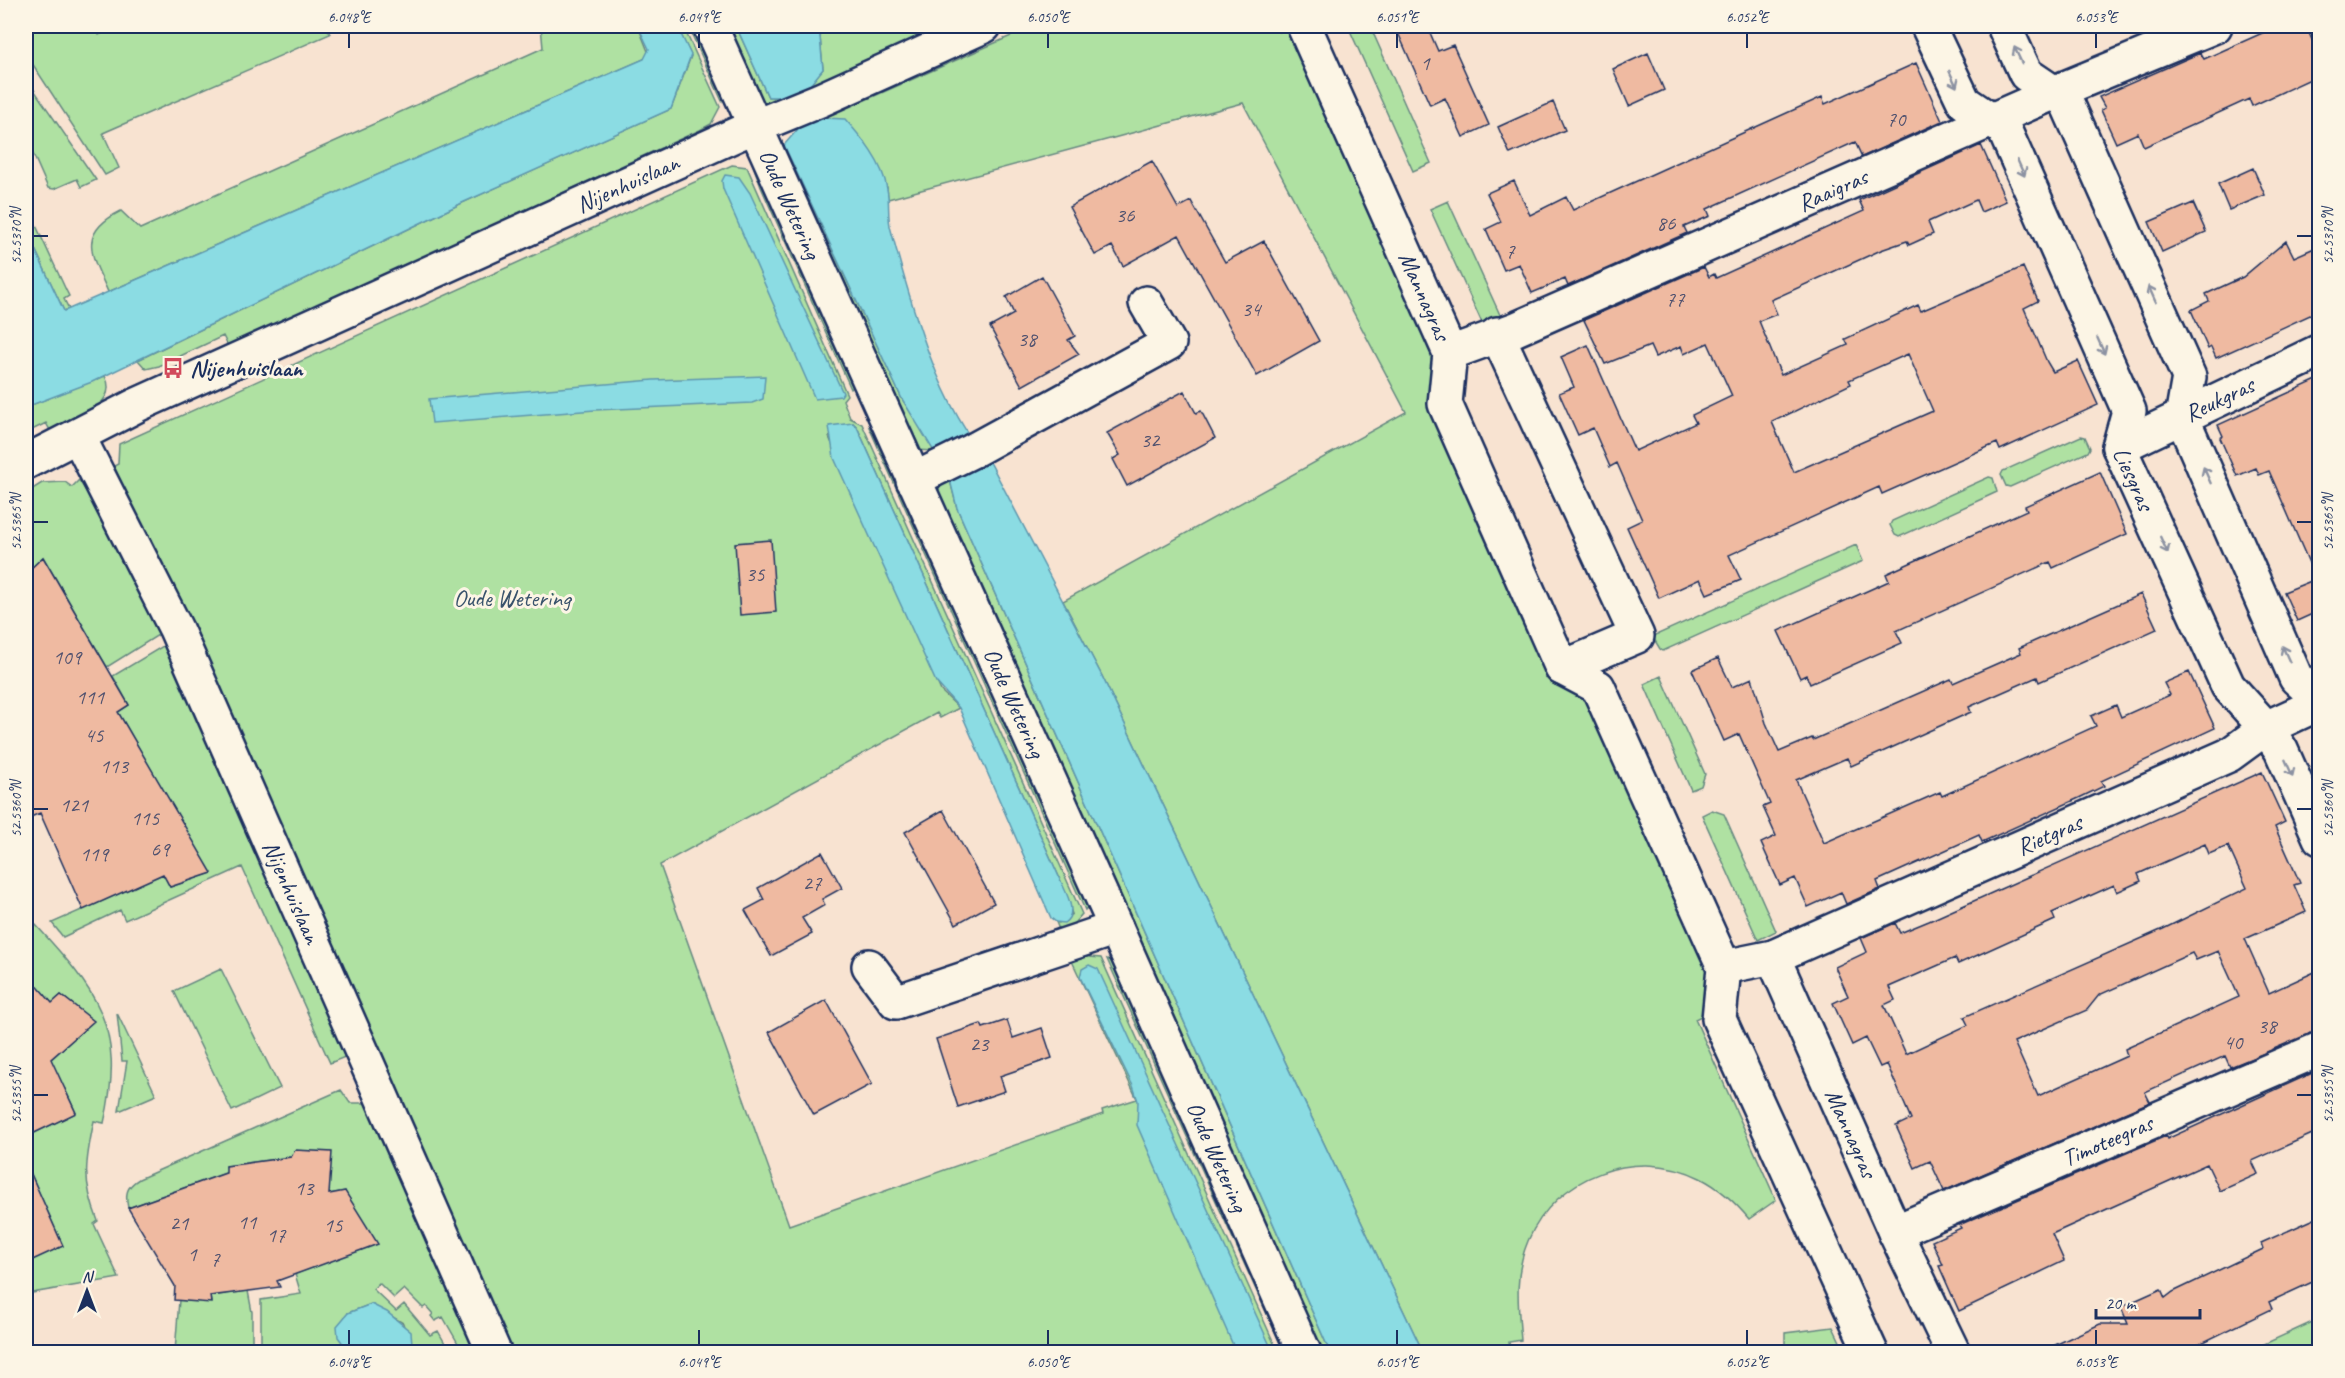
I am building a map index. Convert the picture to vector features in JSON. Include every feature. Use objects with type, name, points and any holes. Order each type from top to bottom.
[{"type":"street","name":"Oude Wetering","points":[[710,26],[769,121],[913,480],[1116,928],[1304,1353]]},
{"type":"street","name":"Nijenhuislaan","points":[[26,462],[148,400],[984,26]]},
{"type":"street","name":"Mannagras","points":[[1304,26],[1450,353],[1445,404],[1562,668]]},
{"type":"street","name":"Liesgras","points":[[1928,26],[1964,102],[2004,129],[2129,411],[2119,447],[2228,686],[2266,728],[2281,750],[2319,838]]},
{"type":"street","points":[[2004,26],[2026,74],[2066,101],[2189,377],[2182,417],[2296,678],[2319,702]]},
{"type":"street","name":"Raaigras","points":[[1450,353],[1527,324],[2053,93],[2215,26]]},
{"type":"street","points":[[913,480],[958,458],[1168,343],[1146,303]]},
{"type":"street","points":[[1497,334],[1637,636],[1562,668]]},
{"type":"street","name":"Reukgras","points":[[2119,447],[2319,351]]},
{"type":"street","name":"Nijenhuislaan","points":[[78,436],[176,629],[494,1353]]},
{"type":"street","points":[[1562,668],[1598,687],[1724,967],[1719,1019],[1871,1353]]},
{"type":"street","name":"Rietgras","points":[[1773,957],[2229,755],[2266,728],[2319,702]]},
{"type":"street","points":[[869,966],[896,1002],[1116,928]]},
{"type":"street","name":"Mannagras","points":[[1773,957],[1895,1232],[1953,1353]]},
{"type":"street","points":[[1724,967],[1773,957]]},
{"type":"street","name":"Timoteegras","points":[[1895,1232],[2319,1049]]},
{"type":"green space","points":[[26,26],[94,26],[99,35],[116,26],[326,26],[330,34],[103,133],[119,168],[105,175],[26,54]]},
{"type":"green space","points":[[541,26],[638,26],[649,54],[644,59],[108,292],[93,257],[93,238],[97,228],[121,211],[140,229],[543,48]]},
{"type":"green space","points":[[677,26],[683,26],[720,107],[711,124],[228,346],[223,336],[159,366],[146,369],[138,360],[462,203],[671,109],[691,56]]},
{"type":"green space","points":[[688,26],[694,26],[725,94],[722,101]]},
{"type":"green space","points":[[723,26],[736,26],[768,97],[783,97],[785,101],[766,104],[761,102]]},
{"type":"green space","points":[[819,26],[951,26],[811,89],[809,85],[823,69]]},
{"type":"green space","points":[[1034,26],[1276,26],[1279,32],[1289,27],[1712,970],[1705,1014],[1695,1019],[1776,1200],[1749,1219],[1727,1196],[1700,1178],[1676,1169],[1650,1165],[1625,1167],[1600,1173],[1578,1184],[1557,1199],[1541,1218],[1528,1241],[1519,1278],[1521,1340],[1509,1342],[1510,1352],[1423,1352],[1102,676],[1063,601],[1406,412],[1243,103],[888,199],[887,187],[824,118]]},
{"type":"green space","points":[[1348,26],[1370,26],[1431,163],[1413,171]]},
{"type":"green space","points":[[26,75],[96,180],[81,187],[77,179],[54,189],[48,188],[26,138]]},
{"type":"green space","points":[[784,145],[902,399],[936,451],[914,450],[779,151]]},
{"type":"green space","points":[[750,157],[756,162],[855,385],[851,389],[761,187]]},
{"type":"green space","name":"Oude Wetering","points":[[732,165],[747,167],[847,395],[843,400],[850,418],[862,424],[1082,914],[1068,930],[1060,932],[1056,922],[1059,923],[1072,914],[1060,879],[857,427],[853,423],[829,437],[941,691],[959,708],[940,718],[937,713],[660,865],[789,1225],[1103,1114],[1102,1110],[1137,1099],[1071,959],[1078,956],[1101,958],[1278,1352],[513,1352],[114,466],[118,464],[119,444]]},
{"type":"green space","points":[[1448,201],[1501,317],[1483,325],[1430,209]]},
{"type":"green space","points":[[26,204],[69,296],[64,299],[69,309],[64,311],[26,230]]},
{"type":"green space","points":[[105,376],[108,387],[106,396],[91,412],[51,432],[46,423],[26,433],[26,407]]},
{"type":"green space","points":[[869,427],[875,429],[1089,905],[1085,910]]},
{"type":"green space","points":[[2081,436],[2085,437],[2090,448],[2088,452],[2010,487],[2006,486],[2001,475],[2003,471]]},
{"type":"green space","points":[[949,476],[957,508],[1330,1352],[1319,1352],[934,496]]},
{"type":"green space","points":[[1989,477],[1993,478],[1997,492],[1899,537],[1895,535],[1890,525],[1892,521]]},
{"type":"green space","points":[[79,480],[128,557],[163,632],[107,667],[43,557],[26,573],[26,493],[42,483],[65,482],[72,487]]},
{"type":"green space","points":[[1856,545],[1863,561],[1663,651],[1654,639],[1656,635]]},
{"type":"green space","points":[[168,643],[348,1048],[345,1057],[330,1063],[242,867],[125,920],[120,910],[63,937],[52,923],[163,874],[170,887],[211,873],[118,712],[129,705],[113,676]]},
{"type":"green space","points":[[1661,676],[1705,774],[1701,786],[1691,790],[1644,684]]},
{"type":"green space","points":[[1712,810],[1724,814],[1776,931],[1758,940],[1702,815]]},
{"type":"green space","points":[[26,914],[86,985],[107,1031],[111,1057],[110,1087],[104,1123],[94,1121],[87,1160],[87,1182],[98,1221],[94,1224],[119,1278],[26,1294],[26,1262],[63,1246],[26,1163],[26,1131],[28,1136],[76,1113],[65,1089],[32,1104],[26,1097],[26,1082],[93,1021],[61,995],[52,1003],[35,984],[26,992]]},
{"type":"green space","points":[[1107,959],[1113,961],[1289,1352],[1284,1352]]},
{"type":"green space","points":[[221,969],[280,1088],[232,1111],[174,991]]},
{"type":"green space","points":[[117,1013],[156,1095],[119,1111],[127,1061],[122,1061]]},
{"type":"green space","points":[[341,1090],[350,1103],[372,1103],[486,1352],[463,1352],[443,1317],[435,1321],[431,1316],[433,1314],[426,1306],[423,1308],[404,1289],[394,1298],[379,1283],[373,1289],[396,1311],[404,1304],[430,1335],[438,1331],[450,1352],[261,1352],[261,1300],[301,1294],[295,1274],[343,1256],[345,1191],[329,1194],[296,1156],[226,1166],[228,1172],[128,1208],[127,1191],[139,1179]],"holes":[[[371,1304],[403,1323],[409,1348],[365,1348],[348,1313]]]},
{"type":"green space","points":[[248,1291],[252,1312],[252,1352],[175,1352],[179,1300],[211,1302],[210,1296]]},
{"type":"green space","points":[[2319,1319],[2319,1344],[2300,1352],[2260,1352],[2258,1347]]},
{"type":"green space","points":[[1833,1327],[1845,1352],[1785,1352],[1785,1333]]},
{"type":"water","points":[[638,26],[677,26],[691,55],[671,109],[462,203],[92,382],[26,407],[26,230],[64,311],[644,59],[649,49]]},
{"type":"water","points":[[736,26],[819,26],[823,69],[810,85],[824,118],[845,119],[865,143],[885,179],[890,225],[899,259],[917,321],[941,384],[972,440],[991,464],[1102,676],[1423,1352],[1330,1352],[957,508],[949,476],[902,399],[784,145],[797,130],[785,101],[782,97],[768,97]]},
{"type":"water","points":[[725,175],[739,177],[750,193],[843,393],[841,396],[815,399],[723,189],[722,181]]},
{"type":"water","points":[[765,376],[763,399],[752,403],[595,410],[432,423],[429,399],[653,380]]},
{"type":"water","points":[[853,423],[857,427],[1068,896],[1071,914],[1064,923],[1056,922],[1051,918],[959,708],[936,682],[834,458],[829,426]]},
{"type":"water","points":[[1089,965],[1098,969],[1273,1352],[1236,1352],[1137,1125],[1138,1101],[1133,1086],[1080,977],[1082,969]]},
{"type":"water","points":[[371,1304],[387,1312],[411,1332],[412,1344],[408,1348],[365,1348],[344,1345],[338,1337],[337,1326],[348,1313]]},
{"type":"building","points":[[1395,26],[1427,26],[1438,51],[1453,45],[1489,125],[1463,137],[1445,98],[1430,105]]},
{"type":"building","points":[[2278,26],[2306,26],[2319,56],[2319,75],[2252,106],[2249,99],[2144,147],[2138,133],[2116,143],[2101,110],[2105,108],[2099,97],[2200,53],[2204,59]]},
{"type":"building","points":[[1648,53],[1664,90],[1629,106],[1613,69]]},
{"type":"building","points":[[1916,63],[1942,121],[1862,157],[1855,142],[1707,209],[1710,216],[1684,227],[1687,233],[1568,286],[1565,279],[1532,293],[1519,264],[1504,270],[1486,229],[1501,222],[1487,193],[1514,181],[1530,215],[1566,197],[1573,210],[1822,97],[1825,104]]},
{"type":"building","points":[[1553,102],[1565,130],[1510,154],[1498,127]]},
{"type":"building","points":[[1981,145],[2006,201],[1981,212],[1976,200],[1928,222],[1933,234],[1909,245],[1907,241],[1881,250],[1771,300],[1777,314],[1759,321],[1781,375],[1848,345],[1845,339],[1918,305],[1921,311],[2023,267],[2038,301],[2024,308],[2047,362],[2053,372],[2078,361],[2098,405],[2000,450],[1997,443],[1882,494],[1879,487],[1729,555],[1741,580],[1707,594],[1700,579],[1659,598],[1627,527],[1642,520],[1617,463],[1610,467],[1593,428],[1578,435],[1559,393],[1574,387],[1561,357],[1588,345],[1635,451],[1696,423],[1692,415],[1732,396],[1708,343],[1684,354],[1681,346],[1655,357],[1650,346],[1605,364],[1584,320],[1704,267],[1709,277],[1714,274],[1716,278],[1864,211],[1859,200]],"holes":[[[1908,354],[1933,411],[1794,472],[1772,422],[1851,384],[1849,380]]]},
{"type":"building","points":[[1152,161],[1178,208],[1191,201],[1225,262],[1264,241],[1319,341],[1257,376],[1179,235],[1123,266],[1112,246],[1095,255],[1069,207]]},
{"type":"building","points":[[2253,168],[2265,195],[2229,210],[2218,184]]},
{"type":"building","points":[[2193,203],[2206,232],[2162,252],[2149,222]]},
{"type":"building","points":[[2286,241],[2294,257],[2319,246],[2319,311],[2216,358],[2211,347],[2208,349],[2191,310],[2209,301],[2206,294],[2243,277]]},
{"type":"building","points":[[1042,276],[1075,336],[1068,340],[1079,354],[1022,386],[990,327],[1014,314],[1006,297]]},
{"type":"building","points":[[2319,379],[2319,611],[2297,621],[2284,592],[2316,579],[2269,471],[2259,475],[2256,468],[2237,476],[2220,438],[2223,436],[2218,425]]},
{"type":"building","points":[[1184,391],[1196,413],[1201,411],[1215,438],[1127,486],[1113,459],[1120,455],[1107,433]]},
{"type":"building","points":[[2100,472],[2127,534],[2053,568],[2050,562],[1896,631],[1902,643],[1810,684],[1806,675],[1800,678],[1778,631],[1889,581],[1886,574],[2027,510],[2025,506]]},
{"type":"building","points":[[771,540],[776,612],[740,615],[735,543]]},
{"type":"building","points":[[43,557],[129,705],[118,712],[212,873],[170,887],[163,874],[83,910],[40,813],[26,819],[26,573]]},
{"type":"building","points":[[2141,594],[2157,629],[2039,682],[2037,677],[1969,707],[1971,712],[1851,766],[1847,758],[1796,780],[1824,843],[1940,792],[1942,796],[2096,726],[2091,716],[2116,705],[2121,717],[2170,695],[2164,683],[2189,672],[2215,728],[2101,781],[2104,786],[1982,842],[1979,835],[1877,881],[1880,889],[1846,904],[1841,892],[1808,907],[1795,878],[1780,885],[1761,843],[1776,836],[1763,807],[1770,804],[1739,734],[1724,741],[1692,670],[1718,658],[1732,687],[1752,678],[1766,723],[1779,752],[1812,738],[1813,740],[1951,679],[1953,683],[2021,653],[2019,648]]},
{"type":"building","points":[[2262,772],[2285,822],[2275,827],[2300,883],[2294,885],[2306,912],[2245,939],[2269,993],[2319,970],[2319,1031],[2230,1067],[2225,1056],[2145,1092],[2150,1102],[1944,1191],[1930,1161],[1915,1168],[1896,1126],[1911,1119],[1887,1064],[1880,1067],[1866,1038],[1852,1045],[1833,1003],[1848,996],[1835,967],[1867,952],[1861,938],[1895,923],[1900,933]],"holes":[[[2205,844],[2209,854],[2228,846],[2247,888],[2163,929],[1964,1017],[1968,1025],[1906,1054],[1884,1005],[1895,1000],[1889,987],[1955,958],[1958,964],[2055,920],[2052,913],[2114,885],[2117,892],[2141,881],[2138,874]],[[2218,951],[2239,997],[2125,1049],[2127,1056],[2038,1096],[2014,1042],[2087,1010],[2099,995],[2192,953],[2196,960]]]},
{"type":"building","points":[[943,810],[994,903],[956,924],[905,832]]},
{"type":"building","points":[[822,852],[842,888],[822,899],[825,905],[802,918],[812,934],[771,956],[745,910],[764,900],[758,888]]},
{"type":"building","points":[[26,973],[52,1003],[61,995],[94,1021],[51,1059],[76,1113],[26,1137]]},
{"type":"building","points":[[826,1000],[872,1084],[814,1115],[769,1032]]},
{"type":"building","points":[[1007,1020],[1013,1038],[1042,1028],[1052,1058],[1000,1076],[1005,1091],[958,1107],[936,1039],[981,1024],[983,1028]]},
{"type":"building","points":[[2319,1070],[2319,1131],[2252,1161],[2258,1174],[2220,1191],[2207,1164],[2052,1234],[2064,1261],[1959,1311],[1939,1266],[1943,1265],[1932,1241],[1961,1228],[1959,1225],[2166,1136],[2167,1139]]},
{"type":"building","points":[[295,1150],[332,1152],[329,1194],[345,1191],[378,1244],[277,1281],[280,1287],[210,1296],[211,1303],[174,1300],[175,1286],[128,1208],[226,1173],[226,1166],[291,1157]]},
{"type":"building","points":[[26,1163],[63,1246],[26,1263]]},
{"type":"building","points":[[2319,1217],[2319,1279],[2269,1302],[2272,1309],[2181,1353],[2038,1353],[2100,1324],[2128,1324],[2121,1307],[2161,1289],[2165,1298],[2263,1249],[2261,1243]]},
{"type":"place","name":"Nijenhuislaan","points":[[173,368]]}]
